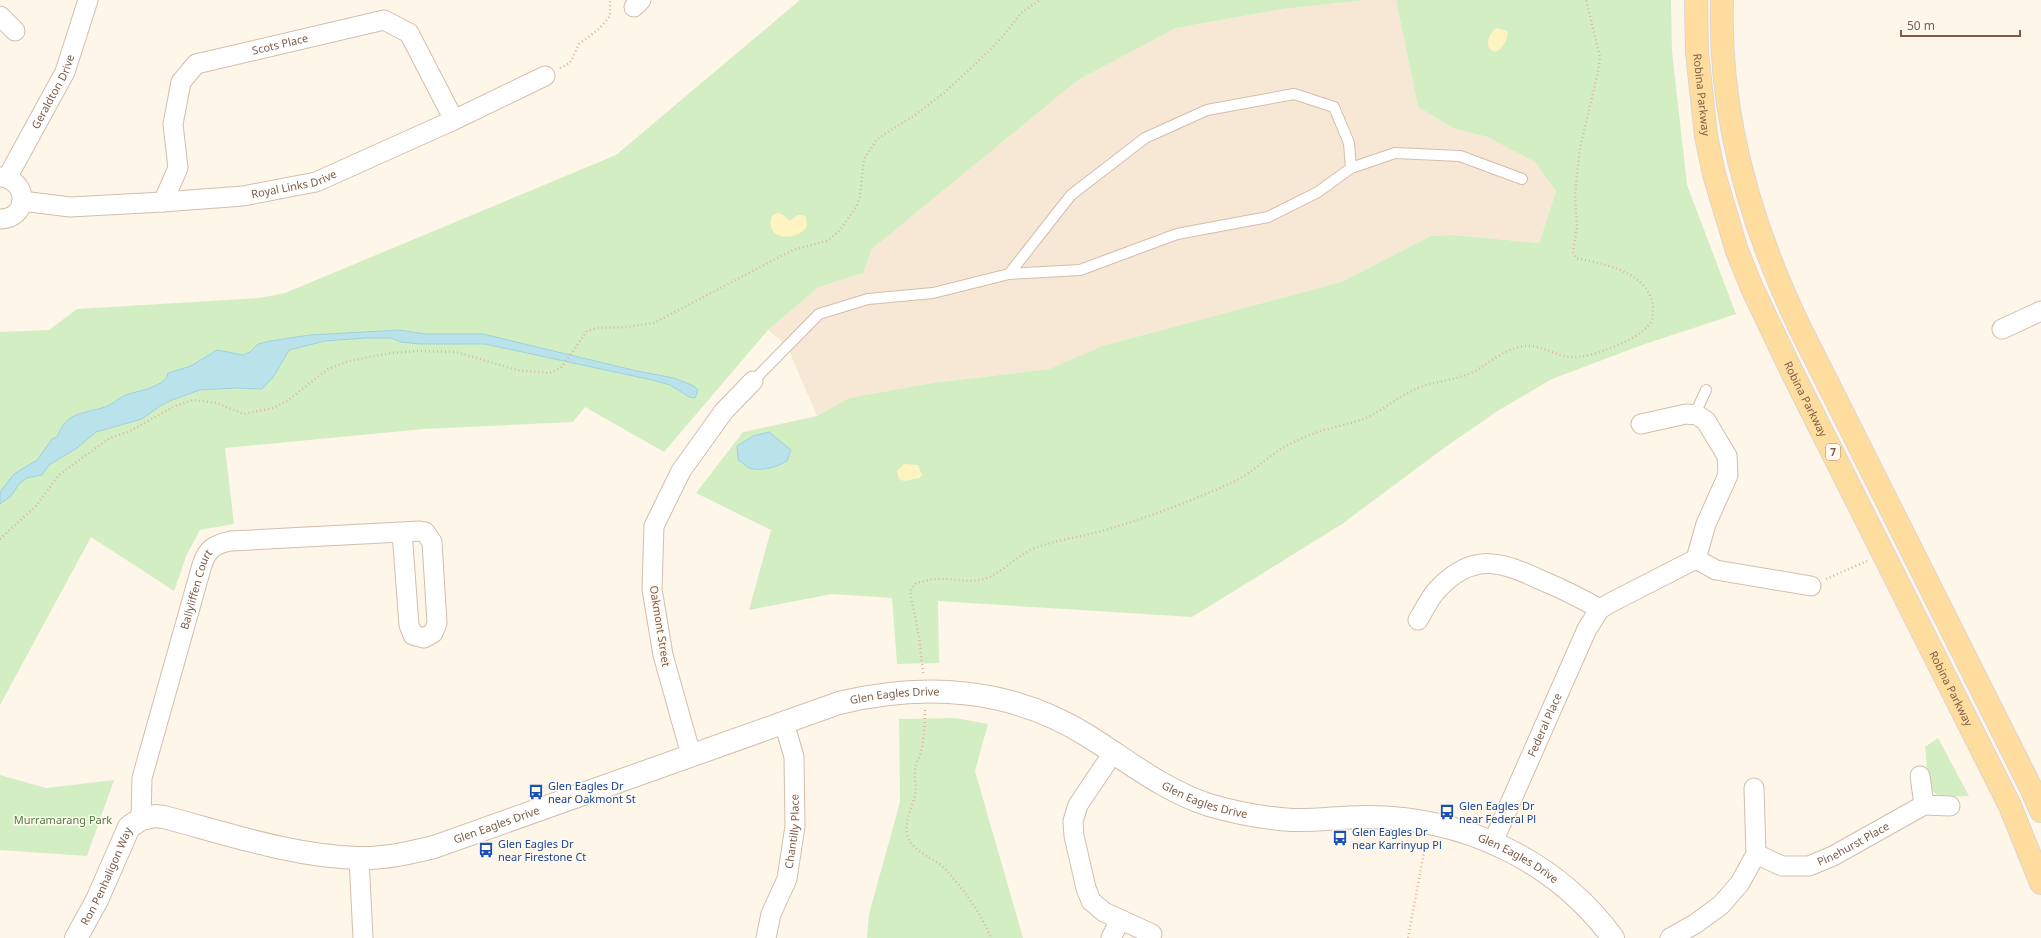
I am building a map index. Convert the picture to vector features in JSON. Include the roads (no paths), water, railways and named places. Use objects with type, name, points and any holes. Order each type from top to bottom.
[{"type":"main road","name":"Robina Parkway","points":[[1696,0],[1697,52],[1706,136],[1714,174],[1737,251],[1752,288],[1791,370],[2010,806],[2041,883]]},
{"type":"main road","name":"7","points":[[1722,0],[1723,56],[1733,135],[1749,200],[1768,259],[1801,330],[2031,788],[2041,811]]},
{"type":"street","name":"Geraldton Drive","points":[[3,178],[65,72],[88,0]]},
{"type":"street","points":[[0,16],[15,31]]},
{"type":"street","name":"Scots Place","points":[[163,202],[178,168],[173,124],[181,82],[196,64],[384,20],[409,33],[454,120]]},
{"type":"street","name":"Royal Links Drive","points":[[22,201],[70,207],[163,202],[243,196],[316,182],[454,120],[545,76]]},
{"type":"street","points":[[0,219],[11,217],[17,213],[22,201],[21,190],[12,180],[3,178]]},
{"type":"street","points":[[2002,329],[2041,311]]},
{"type":"street","name":"Oakmont Street","points":[[691,755],[663,655],[652,589],[654,526],[681,471],[724,411],[753,381]]},
{"type":"street","points":[[1641,424],[1686,414],[1695,414],[1706,421],[1727,456],[1729,468],[1706,524],[1696,558],[1716,570],[1811,586]]},
{"type":"street","name":"Ballyliffen Court","points":[[141,819],[142,778],[202,565],[205,556],[211,548],[220,543],[231,541],[402,532],[425,532],[432,542],[437,623],[433,633],[424,638],[413,635],[409,625],[402,532]]},
{"type":"street","name":"Federal Place","points":[[1493,842],[1587,629],[1600,609],[1621,596],[1696,558]]},
{"type":"street","points":[[1418,620],[1437,590],[1452,577],[1470,568],[1487,563],[1511,566],[1577,596],[1600,609]]},
{"type":"street","name":"Glen Eagles Drive","points":[[141,819],[155,816],[164,817],[298,853],[359,858],[386,856],[434,847],[839,703],[901,691],[982,695],[1034,710],[1086,735],[1155,781],[1177,792],[1236,812],[1262,817],[1293,820],[1365,817],[1398,818],[1428,823],[1460,831],[1493,842],[1527,859],[1559,881],[1599,919],[1613,938]]},
{"type":"street","name":"Chantilly Place","points":[[766,938],[771,914],[787,879],[795,826],[794,757],[784,722]]},
{"type":"street","points":[[1112,753],[1078,805],[1075,813],[1073,828],[1086,888],[1091,902],[1098,908],[1120,920],[1152,934]]},
{"type":"street","points":[[1920,776],[1924,805],[1950,806]]},
{"type":"street","points":[[1670,938],[1695,924],[1721,905],[1740,882],[1756,854],[1754,788]]},
{"type":"street","name":"Pinehurst Place","points":[[1756,854],[1782,866],[1808,866],[1832,856],[1924,805]]},
{"type":"street","name":"Ron Penhaligon Way","points":[[76,938],[97,900],[129,827],[141,819]]},
{"type":"street","points":[[359,858],[362,938]]},
{"type":"street","points":[[1111,938],[1120,920]]},
{"type":"lane","points":[[1009,274],[1071,195],[1145,138],[1207,110],[1294,94],[1334,107],[1349,143],[1351,168]]},
{"type":"lane","points":[[753,381],[819,314],[868,299],[933,293],[1009,274],[1080,270],[1177,234],[1268,217],[1318,192],[1351,168],[1395,153],[1460,156],[1522,178]]},
{"type":"lane","points":[[1695,414],[1706,390]]},
{"type":"water","points":[[399,330],[426,334],[483,334],[637,371],[674,378],[694,386],[698,390],[695,398],[689,397],[670,385],[652,380],[485,344],[420,344],[401,342],[391,338],[325,341],[289,350],[274,376],[262,389],[236,388],[200,390],[160,406],[142,419],[96,432],[77,448],[49,465],[42,475],[27,478],[20,483],[11,496],[0,504],[0,492],[14,474],[37,460],[52,439],[57,437],[69,419],[80,413],[105,407],[126,395],[157,385],[166,379],[168,373],[191,366],[217,350],[243,355],[250,352],[258,344],[270,341],[310,335]]},
{"type":"water","points":[[769,432],[791,450],[787,461],[774,467],[754,469],[749,468],[738,460],[737,446],[753,436]]},
{"type":"place","name":"Glen Eagles Dr near Oakmont St","points":[[536,792]]},
{"type":"place","name":"Glen Eagles Dr near Federal Pl","points":[[1447,812]]},
{"type":"place","name":"Glen Eagles Dr near Karrinyup Pl","points":[[1340,838]]},
{"type":"place","name":"Glen Eagles Dr near Firestone Ct","points":[[486,850]]},
{"type":"park label","name":"Murramarang Park","points":[[63,820]]}]
